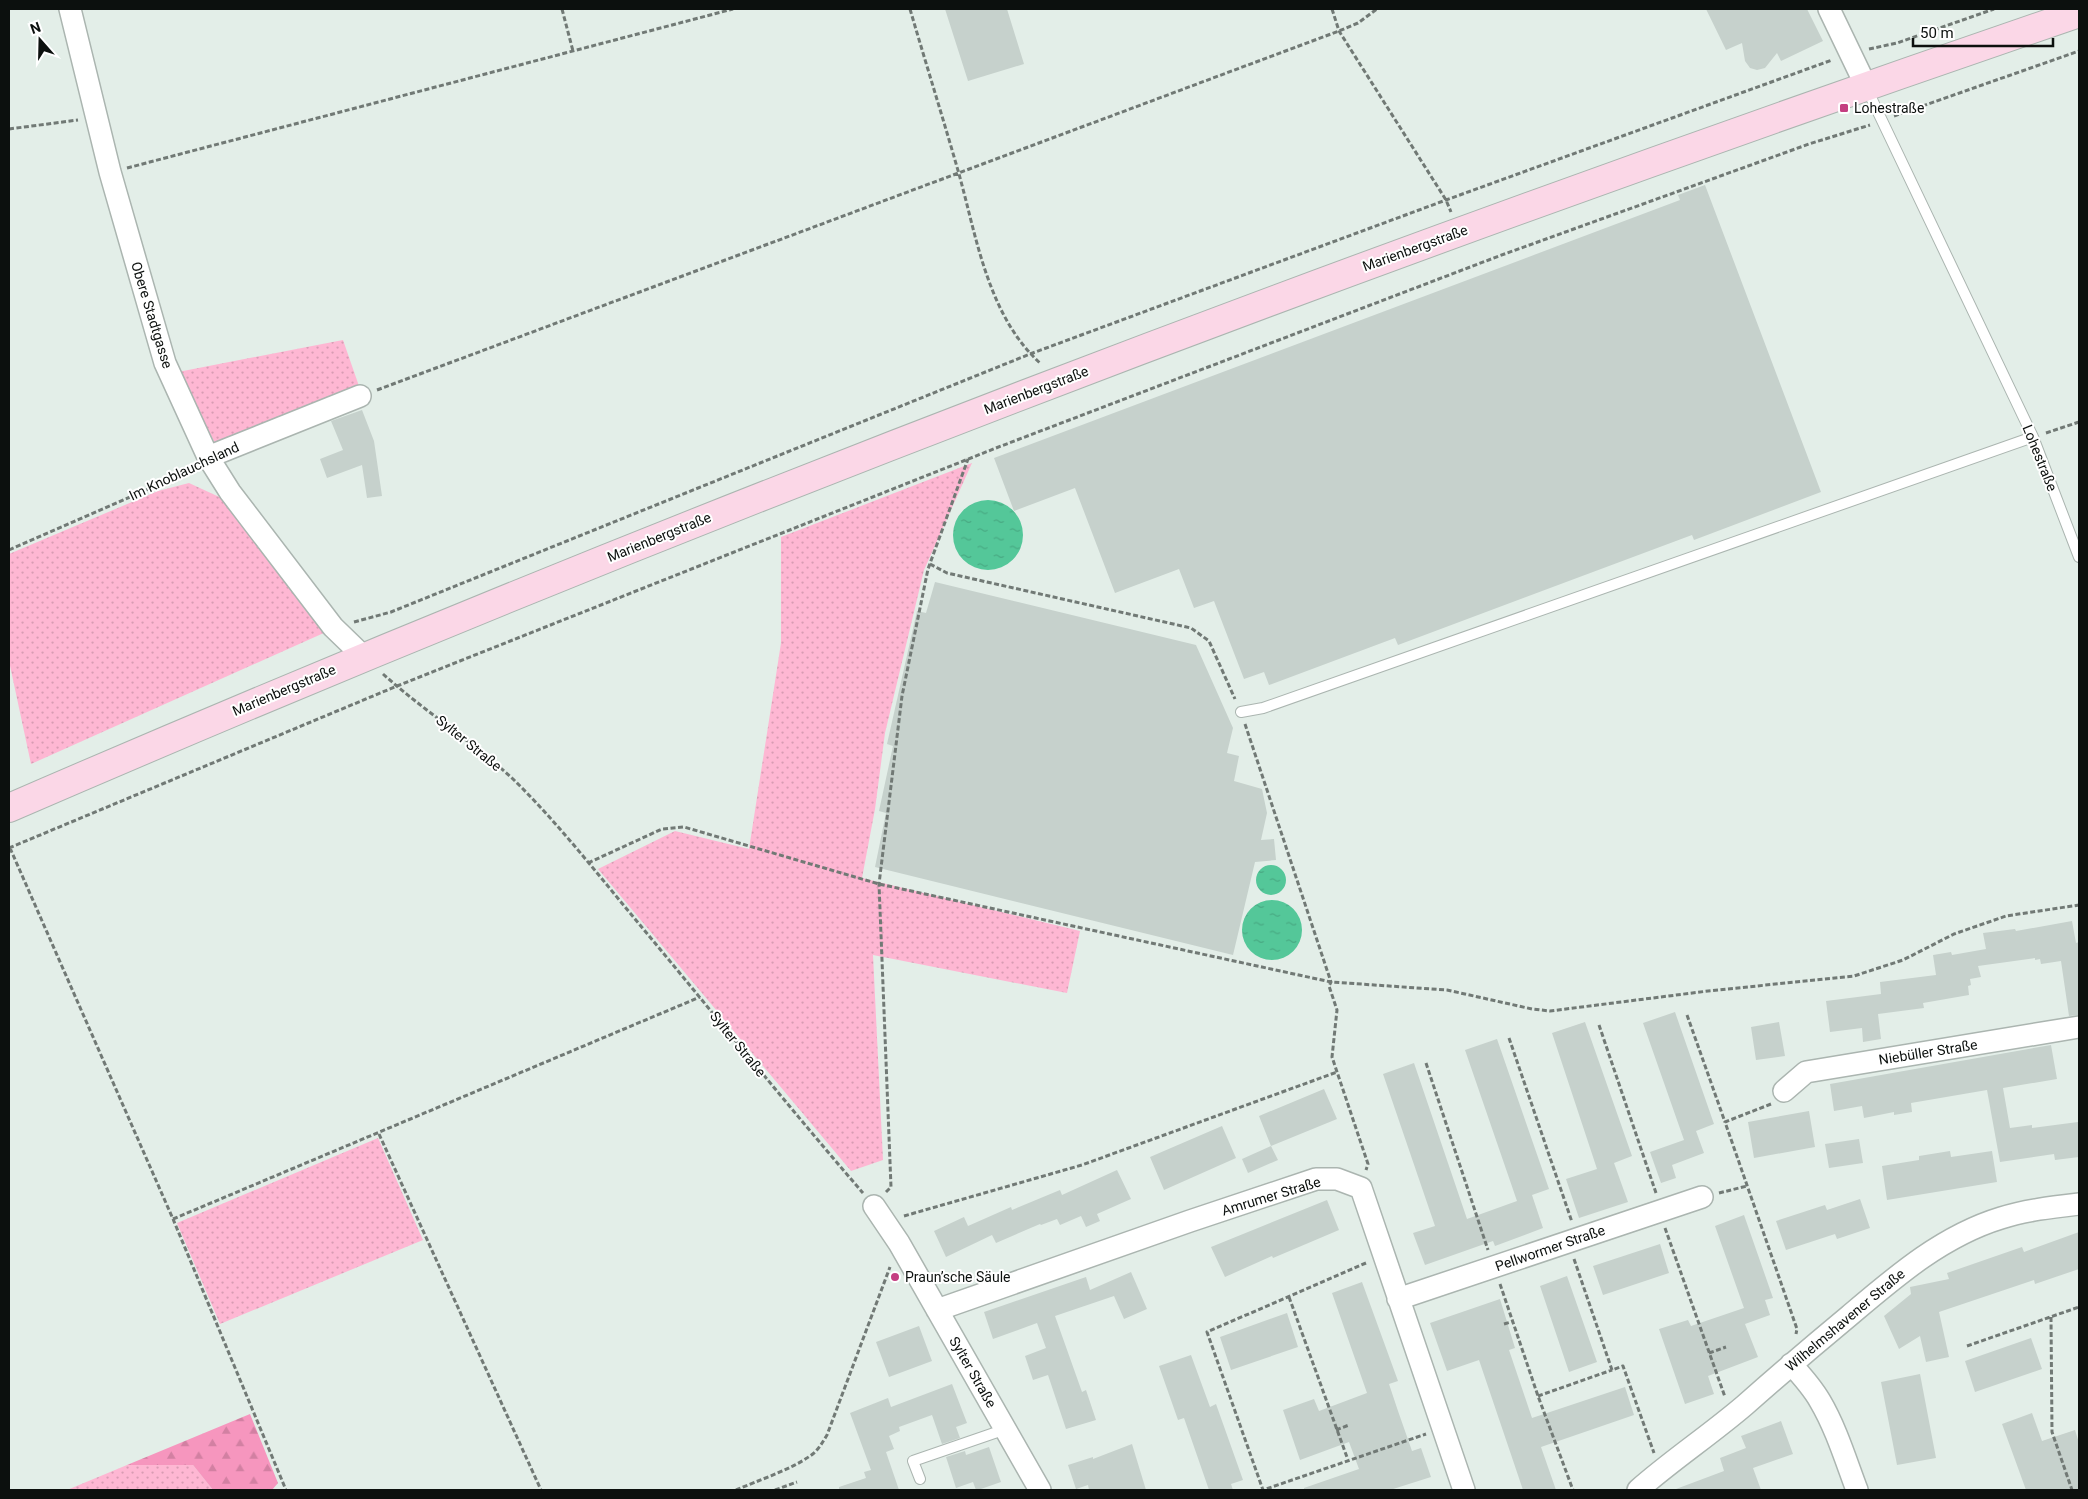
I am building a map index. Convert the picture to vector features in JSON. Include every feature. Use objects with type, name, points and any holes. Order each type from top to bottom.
[{"type":"main road","name":"Marienbergstraße","points":[[9,808],[364,657],[834,467],[1458,231],[1866,86],[2079,13]]},
{"type":"street","name":"Obere Stadtgasse","points":[[70,9],[110,172],[165,364],[208,457],[230,492],[333,627],[364,657]]},
{"type":"street","name":"Lohestraße","points":[[1829,9],[1866,86]]},
{"type":"street","name":"Im Knoblauchsland","points":[[208,457],[360,396]]},
{"type":"street","name":"Niebüller Straße","points":[[1784,1091],[1806,1072],[2079,1027]]},
{"type":"street","name":"Amrumer Straße","points":[[937,1310],[1316,1179],[1337,1179],[1360,1188]]},
{"type":"street","points":[[1360,1188],[1464,1490]]},
{"type":"street","name":"Pellwormer Straße","points":[[1398,1299],[1702,1196]]},
{"type":"street","name":"Wilhelmshavener Straße","points":[[1638,1490],[1660,1470],[1732,1416],[1791,1364],[1928,1252],[2000,1218],[2039,1209],[2079,1204]]},
{"type":"street","name":"Sylter Straße","points":[[874,1206],[894,1236],[1040,1490]]},
{"type":"street","points":[[1791,1364],[1808,1383],[1821,1402],[1857,1490]]},
{"type":"lane","name":"Lohestraße","points":[[1866,86],[2033,438],[2079,557]]},
{"type":"lane","points":[[1241,712],[1263,708],[2033,438]]},
{"type":"lane","points":[[920,1479],[913,1461],[1006,1428]]},
{"type":"path","points":[[562,9],[573,51]]},
{"type":"path","points":[[110,172],[733,9]]},
{"type":"path","points":[[910,9],[959,173],[987,278],[1004,317],[1030,354],[1060,381]]},
{"type":"path","points":[[1332,9],[1339,31],[1446,200],[1458,231]]},
{"type":"path","points":[[360,396],[1339,31],[1358,23],[1377,9]]},
{"type":"path","points":[[333,627],[391,612],[1030,354],[1851,53],[1897,42],[1994,9]]},
{"type":"path","points":[[286,1490],[173,1219],[9,848],[396,686],[968,459],[1499,256],[1809,144],[1882,121],[2079,51]]},
{"type":"path","points":[[9,129],[96,118]]},
{"type":"path","points":[[2033,438],[2079,422]]},
{"type":"path","name":"Im Knoblauchsland","points":[[9,550],[176,477],[208,457]]},
{"type":"path","points":[[874,1206],[891,1187],[879,884],[902,696],[930,564],[968,459]]},
{"type":"path","points":[[930,564],[947,573],[1191,628],[1209,641],[1241,712],[1331,982],[1329,986],[1337,1010],[1332,1058],[1368,1164],[1360,1188]]},
{"type":"path","name":"Sylter Straße","points":[[364,657],[396,686],[513,780],[588,863],[787,1105],[874,1206]]},
{"type":"path","points":[[588,863],[662,829],[684,827],[879,884],[1331,982],[1447,990],[1532,1009],[1550,1011],[1708,991],[1854,976],[1903,960],[1954,934],[2006,916],[2079,905]]},
{"type":"path","points":[[173,1219],[380,1134],[700,997]]},
{"type":"path","points":[[1686,1015],[1797,1329],[1791,1364]]},
{"type":"path","points":[[1599,1025],[1657,1196],[1659,1211],[1732,1416]]},
{"type":"path","points":[[1509,1038],[1612,1370]]},
{"type":"path","points":[[736,1490],[811,1456],[827,1435],[894,1236],[903,1216],[1082,1165],[1337,1072]]},
{"type":"path","points":[[1725,1122],[1770,1105],[1784,1091]]},
{"type":"path","points":[[380,1134],[541,1490]]},
{"type":"path","points":[[1702,1196],[1747,1186]]},
{"type":"path","points":[[1383,1256],[1206,1332],[1263,1490],[1443,1428]]},
{"type":"path","points":[[1289,1297],[1348,1460]]},
{"type":"path","points":[[1967,1346],[2079,1307]]},
{"type":"path","points":[[2050,1317],[2052,1432],[2072,1490]]},
{"type":"path","points":[[1504,1324],[1514,1322]]},
{"type":"path","points":[[1709,1353],[1726,1347]]},
{"type":"path","points":[[1538,1396],[1623,1366],[1660,1470]]},
{"type":"path","points":[[1336,1430],[1349,1425]]},
{"type":"path","points":[[775,1490],[797,1482]]},
{"type":"shaded area","points":[[343,340],[360,389],[217,447],[178,372]]},
{"type":"shaded area","points":[[972,463],[924,570],[885,733],[875,809],[862,878],[1080,931],[1067,993],[873,955],[883,1160],[851,1171],[598,869],[675,831],[749,849],[781,643],[781,537]]},
{"type":"shaded area","points":[[189,483],[228,501],[326,632],[31,764],[9,661],[9,554],[158,491]]},
{"type":"shaded area","points":[[378,1138],[423,1240],[220,1324],[177,1223]]},
{"type":"shaded area","points":[[127,1465],[193,1465],[213,1490],[67,1490]]},
{"type":"green space","points":[[250,1414],[278,1483],[272,1490],[213,1490],[193,1465],[127,1465]]},
{"type":"water","points":[[988,500],[1001,503],[1013,510],[1020,522],[1023,535],[1020,548],[1013,560],[1001,567],[988,570],[975,567],[963,560],[956,548],[953,535],[956,522],[963,510],[975,503]]},
{"type":"water","points":[[1271,865],[1282,869],[1286,880],[1282,891],[1271,895],[1260,891],[1256,880],[1260,869]]},
{"type":"water","points":[[1266,900],[1278,900],[1289,905],[1297,913],[1302,924],[1300,942],[1289,955],[1278,960],[1266,960],[1255,955],[1247,947],[1242,936],[1242,924],[1247,913],[1255,905]]},
{"type":"building","points":[[945,9],[1007,9],[1024,64],[968,81]]},
{"type":"building","points":[[1706,9],[1807,9],[1823,41],[1781,61],[1777,53],[1765,68],[1757,70],[1750,68],[1745,61],[1742,43],[1726,50]]},
{"type":"building","points":[[1705,185],[1821,492],[1694,540],[1692,535],[1398,645],[1395,638],[1269,685],[1264,672],[1244,679],[1214,601],[1194,608],[1179,569],[1115,593],[1075,488],[1014,511],[994,458],[1680,200],[1678,195]]},
{"type":"building","points":[[362,410],[374,441],[382,496],[367,498],[362,465],[327,478],[320,459],[343,450],[331,421]]},
{"type":"building","points":[[935,582],[1196,645],[1233,728],[1227,753],[1239,756],[1234,781],[1262,789],[1267,813],[1261,840],[1274,839],[1276,860],[1255,862],[1233,955],[875,867],[886,813],[879,811],[893,746],[887,744],[917,611],[926,613]]},
{"type":"building","points":[[2072,921],[2076,943],[2079,942],[2079,1015],[2069,1016],[2061,961],[2041,964],[2040,959],[2035,960],[2035,958],[1978,966],[1981,977],[1970,979],[1971,985],[1968,986],[1969,995],[1923,1003],[1924,1008],[1878,1014],[1881,1039],[1863,1042],[1862,1028],[1830,1032],[1826,1001],[1881,994],[1880,982],[1936,975],[1933,955],[1951,952],[1952,955],[1986,949],[1983,933],[2015,929],[2016,931]]},
{"type":"building","points":[[1675,1012],[1714,1124],[1696,1131],[1704,1153],[1672,1165],[1676,1178],[1661,1183],[1650,1152],[1684,1140],[1643,1023]]},
{"type":"building","points":[[1585,1022],[1632,1156],[1614,1163],[1628,1202],[1579,1218],[1566,1179],[1597,1169],[1552,1033]]},
{"type":"building","points":[[1779,1022],[1785,1056],[1756,1060],[1751,1027]]},
{"type":"building","points":[[1497,1039],[1549,1189],[1532,1195],[1543,1228],[1495,1246],[1493,1241],[1425,1265],[1413,1233],[1435,1226],[1383,1074],[1414,1063],[1467,1219],[1517,1201],[1465,1050]]},
{"type":"building","points":[[2051,1045],[2057,1079],[2003,1088],[2010,1128],[2032,1125],[2032,1128],[2078,1122],[2079,1157],[2055,1160],[2054,1154],[2000,1162],[1987,1090],[1911,1103],[1912,1112],[1894,1115],[1894,1112],[1864,1118],[1862,1106],[1834,1111],[1830,1084]]},
{"type":"building","points":[[1324,1089],[1337,1119],[1271,1146],[1259,1116]]},
{"type":"building","points":[[1809,1111],[1815,1147],[1754,1158],[1748,1122]]},
{"type":"building","points":[[1222,1126],[1236,1158],[1164,1190],[1150,1157]]},
{"type":"building","points":[[1859,1139],[1863,1163],[1829,1168],[1825,1144]]},
{"type":"building","points":[[1271,1146],[1278,1160],[1248,1173],[1242,1159]]},
{"type":"building","points":[[1950,1151],[1951,1157],[1992,1151],[1997,1182],[1887,1200],[1882,1166],[1919,1160],[1919,1156]]},
{"type":"building","points":[[1117,1170],[1131,1199],[1097,1214],[1100,1221],[1086,1227],[1081,1216],[1060,1225],[1057,1219],[1040,1224],[996,1243],[992,1235],[946,1257],[934,1231],[964,1217],[968,1226],[1011,1207],[1012,1210],[1060,1190],[1062,1195]]},
{"type":"building","points":[[1860,1199],[1870,1228],[1837,1239],[1835,1234],[1786,1250],[1776,1221],[1825,1205],[1827,1210]]},
{"type":"building","points":[[1327,1200],[1339,1230],[1273,1258],[1272,1256],[1225,1277],[1211,1247]]},
{"type":"building","points":[[1744,1215],[1773,1298],[1765,1300],[1770,1315],[1745,1324],[1758,1357],[1708,1376],[1714,1394],[1685,1404],[1659,1329],[1688,1320],[1691,1326],[1744,1308],[1715,1226]]},
{"type":"building","points":[[2079,1232],[2079,1269],[2035,1284],[2034,1280],[1939,1312],[1949,1357],[1926,1362],[1920,1336],[1899,1349],[1884,1316],[1911,1294],[1910,1287],[1949,1279],[1947,1273],[2022,1247],[2024,1252]]},
{"type":"building","points":[[1660,1244],[1669,1273],[1603,1295],[1593,1266]]},
{"type":"building","points":[[1131,1272],[1147,1309],[1124,1319],[1114,1296],[1055,1316],[1082,1392],[1086,1390],[1096,1420],[1066,1429],[1048,1375],[1033,1380],[1025,1356],[1046,1348],[1037,1323],[993,1339],[984,1312],[1086,1277],[1090,1290]]},
{"type":"building","points":[[1567,1276],[1597,1362],[1569,1372],[1540,1286]]},
{"type":"building","points":[[1362,1282],[1398,1381],[1389,1384],[1412,1451],[1421,1448],[1431,1477],[1390,1490],[1304,1490],[1304,1488],[1359,1469],[1349,1442],[1300,1460],[1283,1410],[1314,1399],[1319,1411],[1367,1393],[1332,1293]]},
{"type":"building","points":[[1500,1299],[1515,1348],[1509,1350],[1532,1418],[1625,1387],[1634,1415],[1541,1447],[1556,1490],[1523,1490],[1479,1360],[1447,1371],[1430,1323]]},
{"type":"building","points":[[1287,1313],[1298,1347],[1231,1370],[1220,1337]]},
{"type":"building","points":[[919,1326],[932,1361],[889,1377],[876,1342]]},
{"type":"building","points":[[2031,1338],[2042,1369],[1975,1392],[1965,1361]]},
{"type":"building","points":[[1191,1355],[1210,1407],[1216,1404],[1243,1480],[1231,1484],[1233,1490],[1209,1490],[1184,1418],[1178,1420],[1159,1366]]},
{"type":"building","points":[[1920,1374],[1936,1458],[1897,1465],[1881,1382]]},
{"type":"building","points":[[952,1384],[967,1423],[956,1427],[960,1438],[942,1444],[932,1415],[899,1427],[900,1431],[889,1436],[894,1449],[886,1452],[899,1490],[839,1490],[839,1487],[866,1478],[864,1472],[871,1470],[850,1413],[888,1398],[891,1407]]},
{"type":"building","points":[[2032,1413],[2042,1441],[2075,1430],[2079,1443],[2079,1490],[2026,1490],[2002,1424]]},
{"type":"building","points":[[1781,1421],[1793,1454],[1753,1468],[1761,1490],[1676,1490],[1724,1471],[1720,1458],[1746,1448],[1741,1436]]},
{"type":"building","points":[[1132,1444],[1146,1490],[1089,1490],[1088,1485],[1076,1489],[1068,1465],[1093,1457],[1093,1459]]},
{"type":"building","points":[[989,1447],[1001,1482],[978,1490],[976,1490],[973,1482],[956,1488],[946,1457],[965,1451],[966,1455]]},
{"type":"place","name":"Lohestraße","points":[[1844,108]]},
{"type":"place","name":"Praun’sche Säule","points":[[895,1277]]}]
